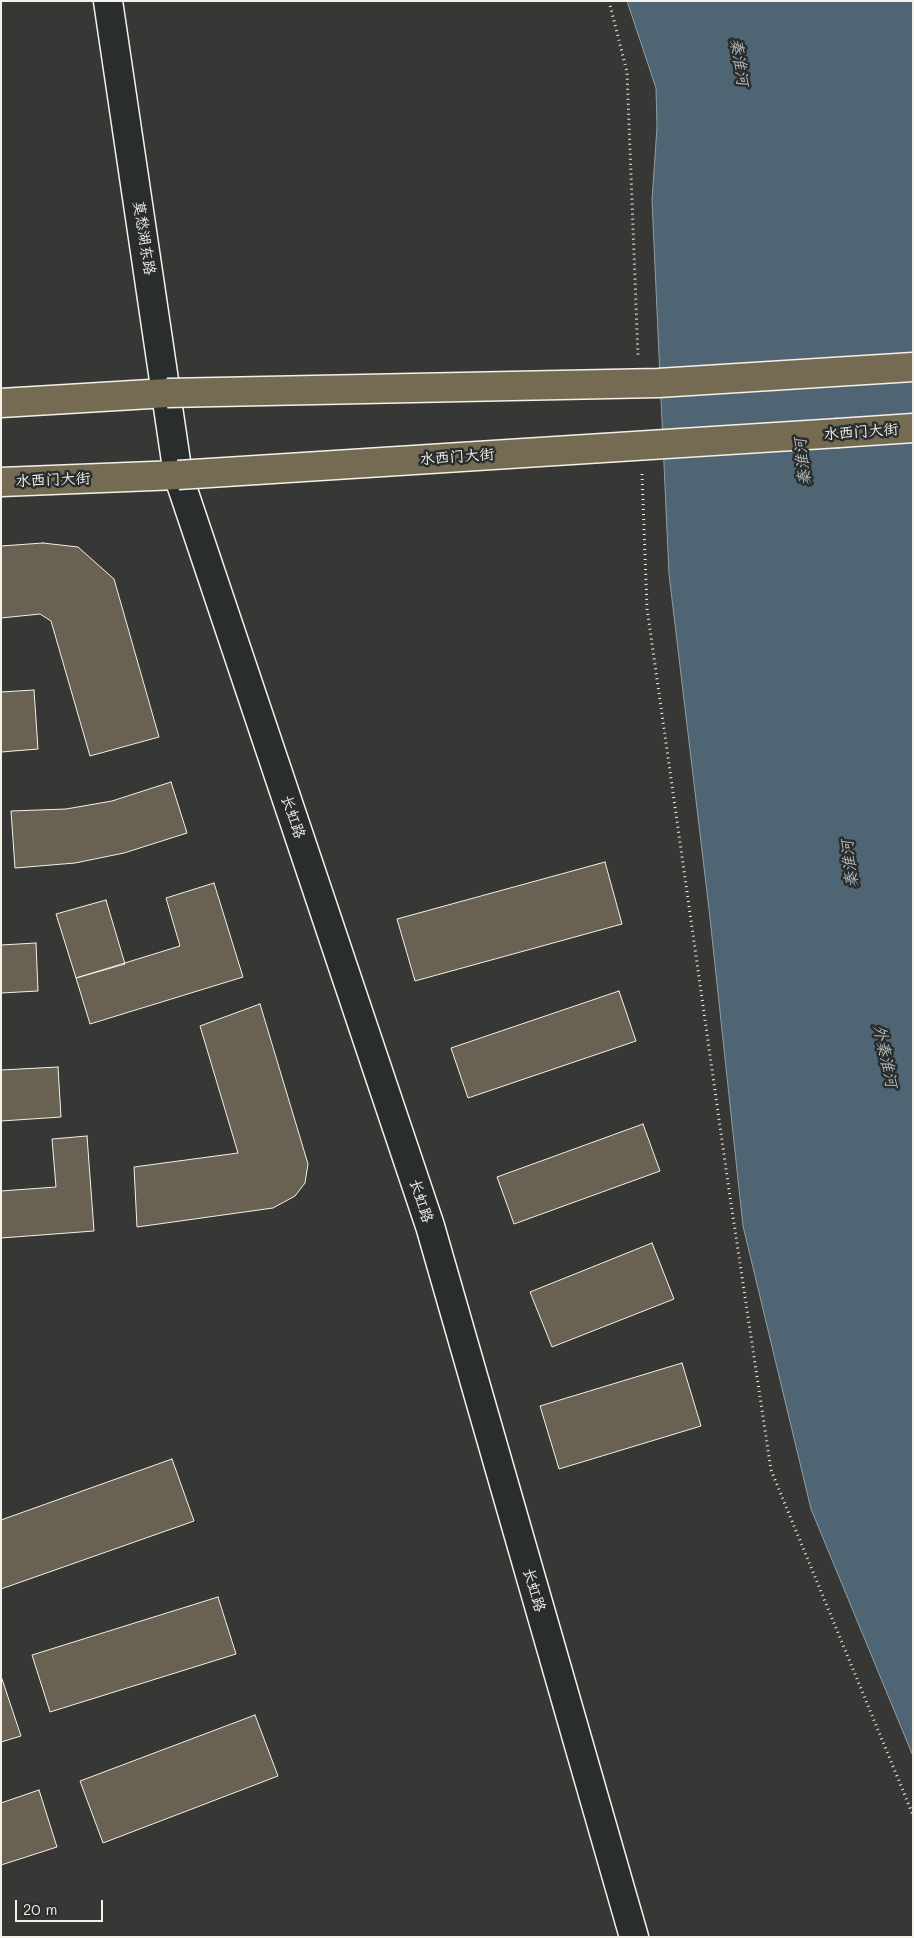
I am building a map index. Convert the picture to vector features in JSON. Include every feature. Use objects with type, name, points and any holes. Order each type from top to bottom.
[{"type":"main road","name":"莫愁湖东路","points":[[108,1],[178,475]]},
{"type":"main road","points":[[1,403],[167,393],[658,383],[913,367]]},
{"type":"main road","name":"水西门大街","points":[[1,482],[178,475],[913,428]]},
{"type":"main road","name":"长虹路","points":[[178,475],[430,1226],[634,1937]]},
{"type":"path","points":[[609,1],[627,72],[638,360]]},
{"type":"path","points":[[642,469],[647,608],[728,1190],[771,1470],[913,1814]]},
{"type":"water","points":[[627,1],[913,1],[913,1756],[811,1509],[743,1226],[709,909],[669,574],[652,200],[657,127],[656,88]]},
{"type":"building","points":[[43,543],[78,547],[114,579],[159,737],[90,756],[51,621],[40,614],[1,618],[1,546]]},
{"type":"building","points":[[34,690],[38,749],[1,752],[1,692]]},
{"type":"building","points":[[171,782],[187,833],[124,853],[75,863],[15,868],[11,811],[66,809],[112,801]]},
{"type":"building","points":[[605,862],[622,924],[415,981],[397,919]]},
{"type":"building","points":[[214,883],[243,977],[90,1024],[76,978],[180,946],[166,898]]},
{"type":"building","points":[[106,900],[125,964],[76,978],[56,914]]},
{"type":"building","points":[[36,943],[38,991],[1,993],[1,945]]},
{"type":"building","points":[[619,991],[636,1041],[468,1098],[451,1048]]},
{"type":"building","points":[[260,1004],[308,1164],[305,1183],[295,1196],[273,1208],[137,1227],[134,1167],[238,1153],[200,1026]]},
{"type":"building","points":[[58,1067],[61,1117],[1,1121],[1,1070]]},
{"type":"building","points":[[643,1124],[660,1171],[514,1224],[497,1177]]},
{"type":"building","points":[[87,1136],[94,1231],[1,1238],[1,1191],[56,1187],[52,1139]]},
{"type":"building","points":[[652,1243],[674,1299],[552,1347],[530,1292]]},
{"type":"building","points":[[682,1363],[701,1426],[559,1469],[540,1406]]},
{"type":"building","points":[[172,1459],[194,1521],[1,1589],[1,1520]]},
{"type":"building","points":[[218,1597],[236,1654],[50,1712],[32,1655]]},
{"type":"building","points":[[1,1676],[21,1736],[1,1742]]},
{"type":"building","points":[[255,1715],[278,1776],[103,1843],[80,1781]]},
{"type":"building","points":[[39,1790],[57,1847],[1,1865],[1,1803]]},
{"type":"water label","name":"秦淮河","points":[[739,62]]},
{"type":"water label","name":"秦淮河","points":[[803,462]]},
{"type":"water label","name":"秦淮河","points":[[850,864]]},
{"type":"water label","name":"外秦淮河","points":[[885,1056]]}]
